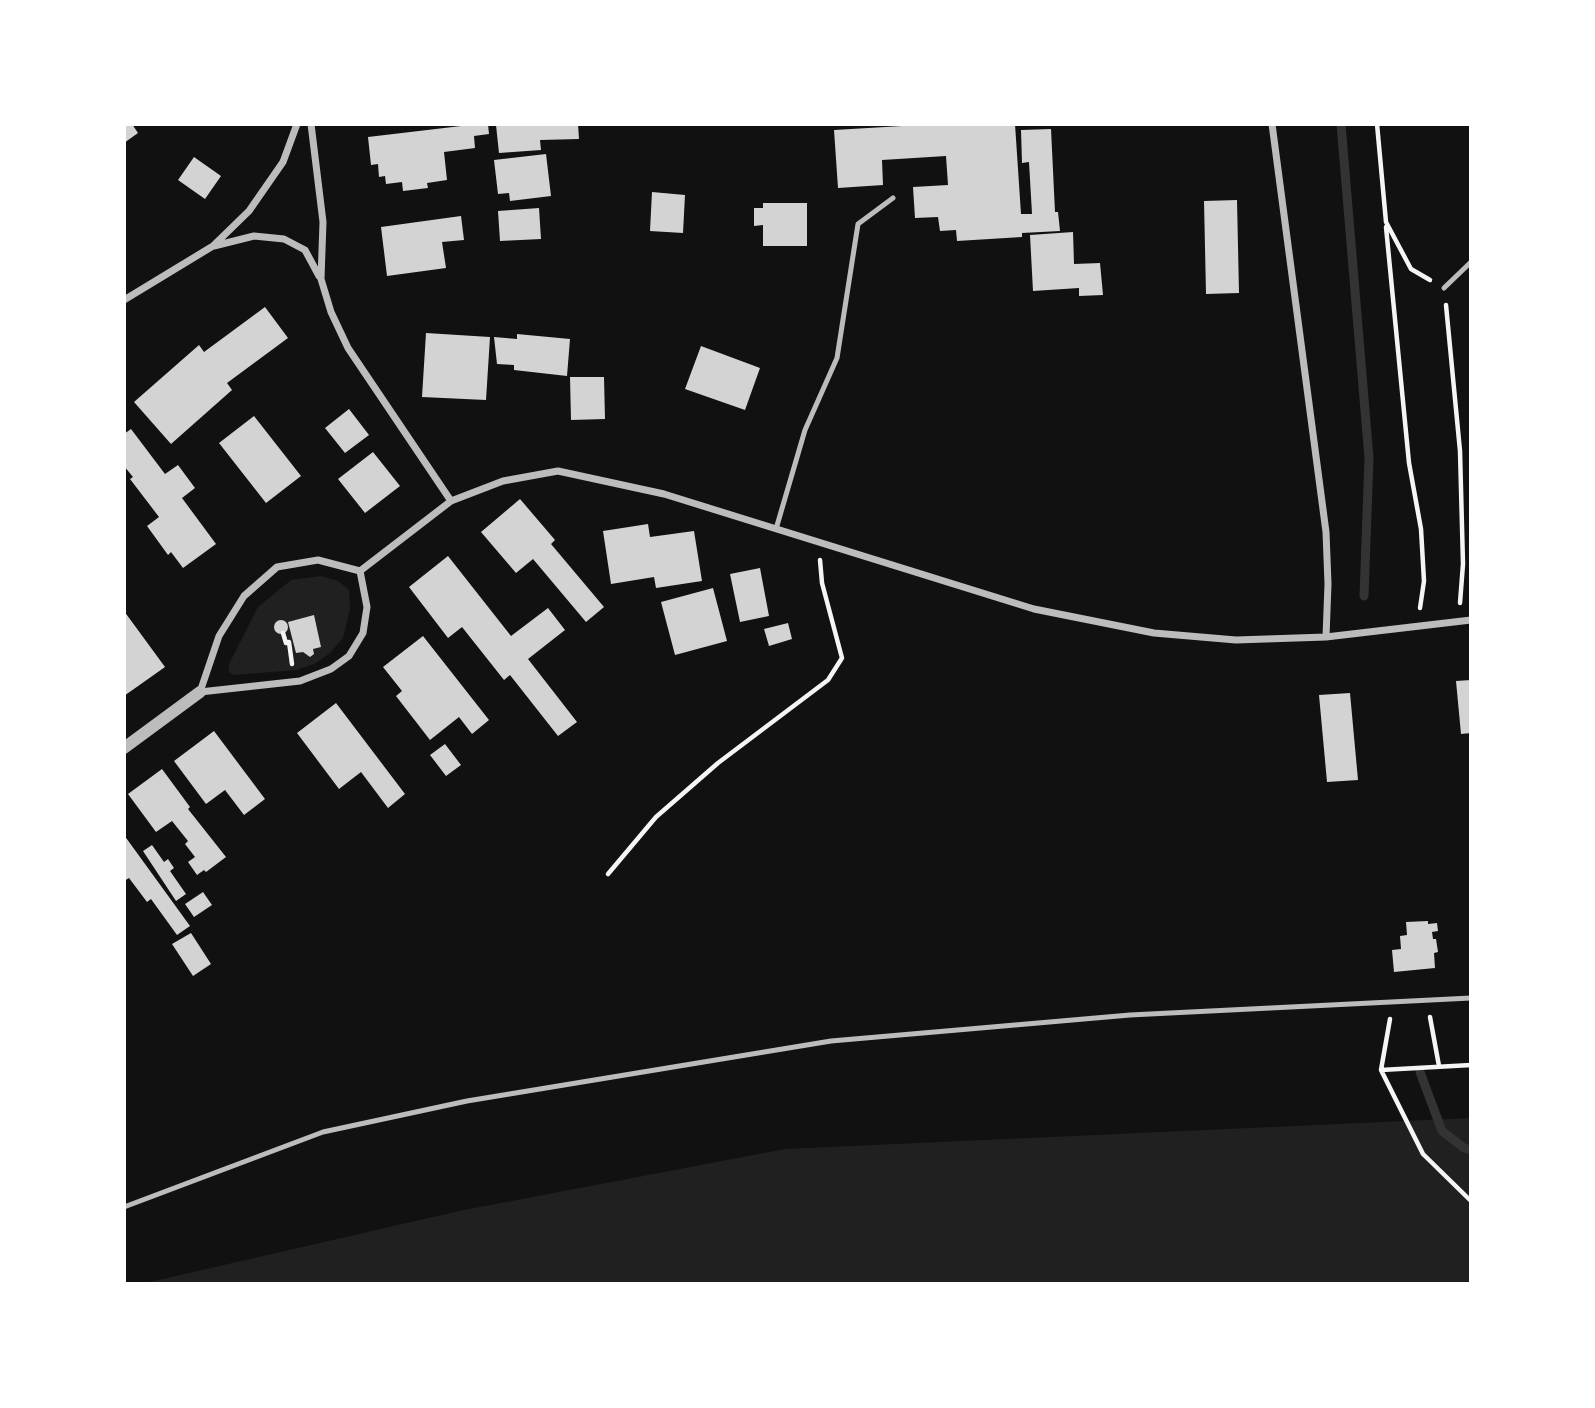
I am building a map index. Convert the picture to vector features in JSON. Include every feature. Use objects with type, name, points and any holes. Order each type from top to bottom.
[{"type":"street","points":[[124,300],[214,246],[248,211],[284,162],[297,124]]},
{"type":"street","points":[[311,124],[323,222],[321,279]]},
{"type":"street","points":[[1272,124],[1326,532],[1326,637]]},
{"type":"street","points":[[214,246],[254,236],[284,239],[305,250],[321,279],[331,312],[348,348],[452,501]]},
{"type":"street","points":[[360,572],[452,501],[503,481],[558,471],[664,494],[1034,609],[1154,633],[1236,639],[1326,637],[1471,620]]},
{"type":"street","points":[[200,692],[219,636],[244,596],[277,567],[318,560],[360,572]]},
{"type":"street","points":[[124,748],[200,692],[300,681],[331,668],[349,656],[363,633],[367,607],[360,572]]},
{"type":"lane","points":[[776,529],[805,430],[837,358],[858,224],[893,198]]},
{"type":"lane","points":[[1444,288],[1471,262]]},
{"type":"lane","points":[[124,1207],[323,1132],[467,1101],[831,1041],[1130,1015],[1471,998]]},
{"type":"path","points":[[1377,124],[1409,463],[1421,528],[1424,581],[1417,626]]},
{"type":"path","points":[[1385,222],[1411,270],[1444,288],[1460,451],[1463,564],[1458,621]]},
{"type":"path","points":[[608,874],[656,817],[718,763],[828,680],[842,658],[822,583],[818,542]]},
{"type":"path","points":[[283,633],[286,643]]},
{"type":"path","points":[[1427,999],[1439,1066]]},
{"type":"path","points":[[1393,1000],[1381,1070],[1423,1154],[1471,1201]]},
{"type":"path","points":[[1381,1070],[1471,1065]]},
{"type":"shaded area","points":[[321,576],[338,581],[349,590],[350,609],[343,638],[330,653],[316,663],[297,670],[234,675],[229,672],[229,664],[258,607],[291,580]]},
{"type":"shaded area","points":[[1471,1118],[1471,1284],[141,1284],[459,1211],[785,1149]]},
{"type":"building","points":[[124,124],[132,124],[138,133],[124,143]]},
{"type":"building","points":[[488,124],[489,134],[474,136],[475,148],[444,152],[447,180],[427,183],[428,188],[403,191],[402,182],[386,184],[385,176],[379,177],[378,164],[371,165],[368,137]]},
{"type":"building","points":[[578,124],[579,139],[540,140],[541,150],[499,153],[496,125]]},
{"type":"building","points":[[936,124],[1015,124],[1021,214],[1032,214],[1029,162],[1022,163],[1021,130],[1051,129],[1055,212],[1058,212],[1060,231],[1022,233],[1022,237],[957,241],[956,230],[940,231],[938,217],[915,218],[913,187],[948,185],[946,156],[882,160],[883,185],[838,188],[834,130]]},
{"type":"building","points":[[546,154],[551,196],[510,201],[509,193],[498,194],[494,160]]},
{"type":"building","points":[[194,157],[221,176],[205,199],[178,180]]},
{"type":"building","points":[[652,192],[685,195],[683,233],[650,231]]},
{"type":"building","points":[[1237,200],[1239,293],[1206,294],[1204,201]]},
{"type":"building","points":[[763,203],[807,203],[807,246],[763,246],[763,225],[754,226],[754,208],[763,208]]},
{"type":"building","points":[[539,208],[541,239],[500,241],[498,211]]},
{"type":"building","points":[[461,216],[464,240],[442,242],[446,268],[387,276],[381,227]]},
{"type":"building","points":[[1073,232],[1074,264],[1100,263],[1103,295],[1079,296],[1079,288],[1033,291],[1030,235]]},
{"type":"building","points":[[265,307],[288,338],[227,383],[232,390],[171,444],[134,402],[199,345],[204,352]]},
{"type":"building","points":[[426,333],[490,337],[486,400],[422,397]]},
{"type":"building","points":[[517,334],[570,339],[567,376],[514,370],[514,365],[497,364],[494,337],[517,339]]},
{"type":"building","points":[[701,346],[760,368],[745,410],[685,389]]},
{"type":"building","points":[[570,377],[604,377],[605,419],[571,420]]},
{"type":"building","points":[[349,409],[369,435],[345,453],[325,428]]},
{"type":"building","points":[[254,416],[301,476],[266,503],[219,443]]},
{"type":"building","points":[[131,429],[165,474],[178,465],[195,488],[182,498],[216,544],[183,568],[171,552],[168,555],[147,526],[159,517],[130,479],[133,477],[124,466],[124,434]]},
{"type":"building","points":[[373,452],[400,486],[365,513],[338,479]]},
{"type":"building","points":[[520,499],[555,540],[551,544],[604,607],[586,622],[533,559],[516,573],[481,532]]},
{"type":"building","points":[[648,524],[650,537],[694,531],[702,581],[656,588],[654,577],[611,584],[603,531]]},
{"type":"building","points":[[448,556],[511,636],[548,608],[565,630],[528,659],[577,722],[558,736],[510,675],[504,680],[462,627],[448,638],[409,587]]},
{"type":"building","points":[[760,568],[769,616],[740,622],[730,574]]},
{"type":"building","points":[[713,588],[727,641],[675,655],[661,602]]},
{"type":"building","points":[[124,611],[165,667],[124,696]]},
{"type":"building","points":[[314,615],[321,647],[313,649],[314,654],[310,657],[303,652],[296,653],[288,622]]},
{"type":"building","points":[[281,620],[286,622],[286,632],[281,634],[276,632],[274,627],[276,622]]},
{"type":"building","points":[[788,623],[792,639],[769,646],[764,629]]},
{"type":"building","points":[[423,636],[489,720],[472,734],[459,717],[430,740],[396,696],[402,691],[383,667]]},
{"type":"building","points":[[1471,680],[1471,733],[1461,734],[1456,681]]},
{"type":"building","points":[[1350,693],[1358,780],[1327,782],[1319,695]]},
{"type":"building","points":[[336,703],[405,794],[388,808],[361,772],[339,789],[297,733]]},
{"type":"building","points":[[214,731],[265,799],[244,815],[225,790],[206,804],[174,761]]},
{"type":"building","points":[[445,744],[461,765],[446,776],[430,755]]},
{"type":"building","points":[[162,769],[190,807],[188,809],[226,857],[206,872],[204,870],[197,875],[188,862],[195,857],[185,844],[188,841],[172,821],[156,832],[128,794]]},
{"type":"building","points":[[124,835],[190,926],[177,935],[151,899],[147,902],[129,878],[124,881]]},
{"type":"building","points":[[152,845],[164,862],[168,859],[174,868],[170,871],[186,894],[176,901],[143,851]]},
{"type":"building","points":[[203,892],[212,905],[194,917],[185,904]]},
{"type":"building","points":[[1428,921],[1428,924],[1437,923],[1438,931],[1432,932],[1438,952],[1434,953],[1435,968],[1394,972],[1392,950],[1401,949],[1400,936],[1407,935],[1406,922]]},
{"type":"building","points":[[191,933],[211,964],[193,976],[172,944]]},
{"type":"waterway","points":[[1341,124],[1369,458],[1364,596]]},
{"type":"waterway","points":[[1420,1072],[1442,1131],[1464,1148],[1471,1150]]}]
